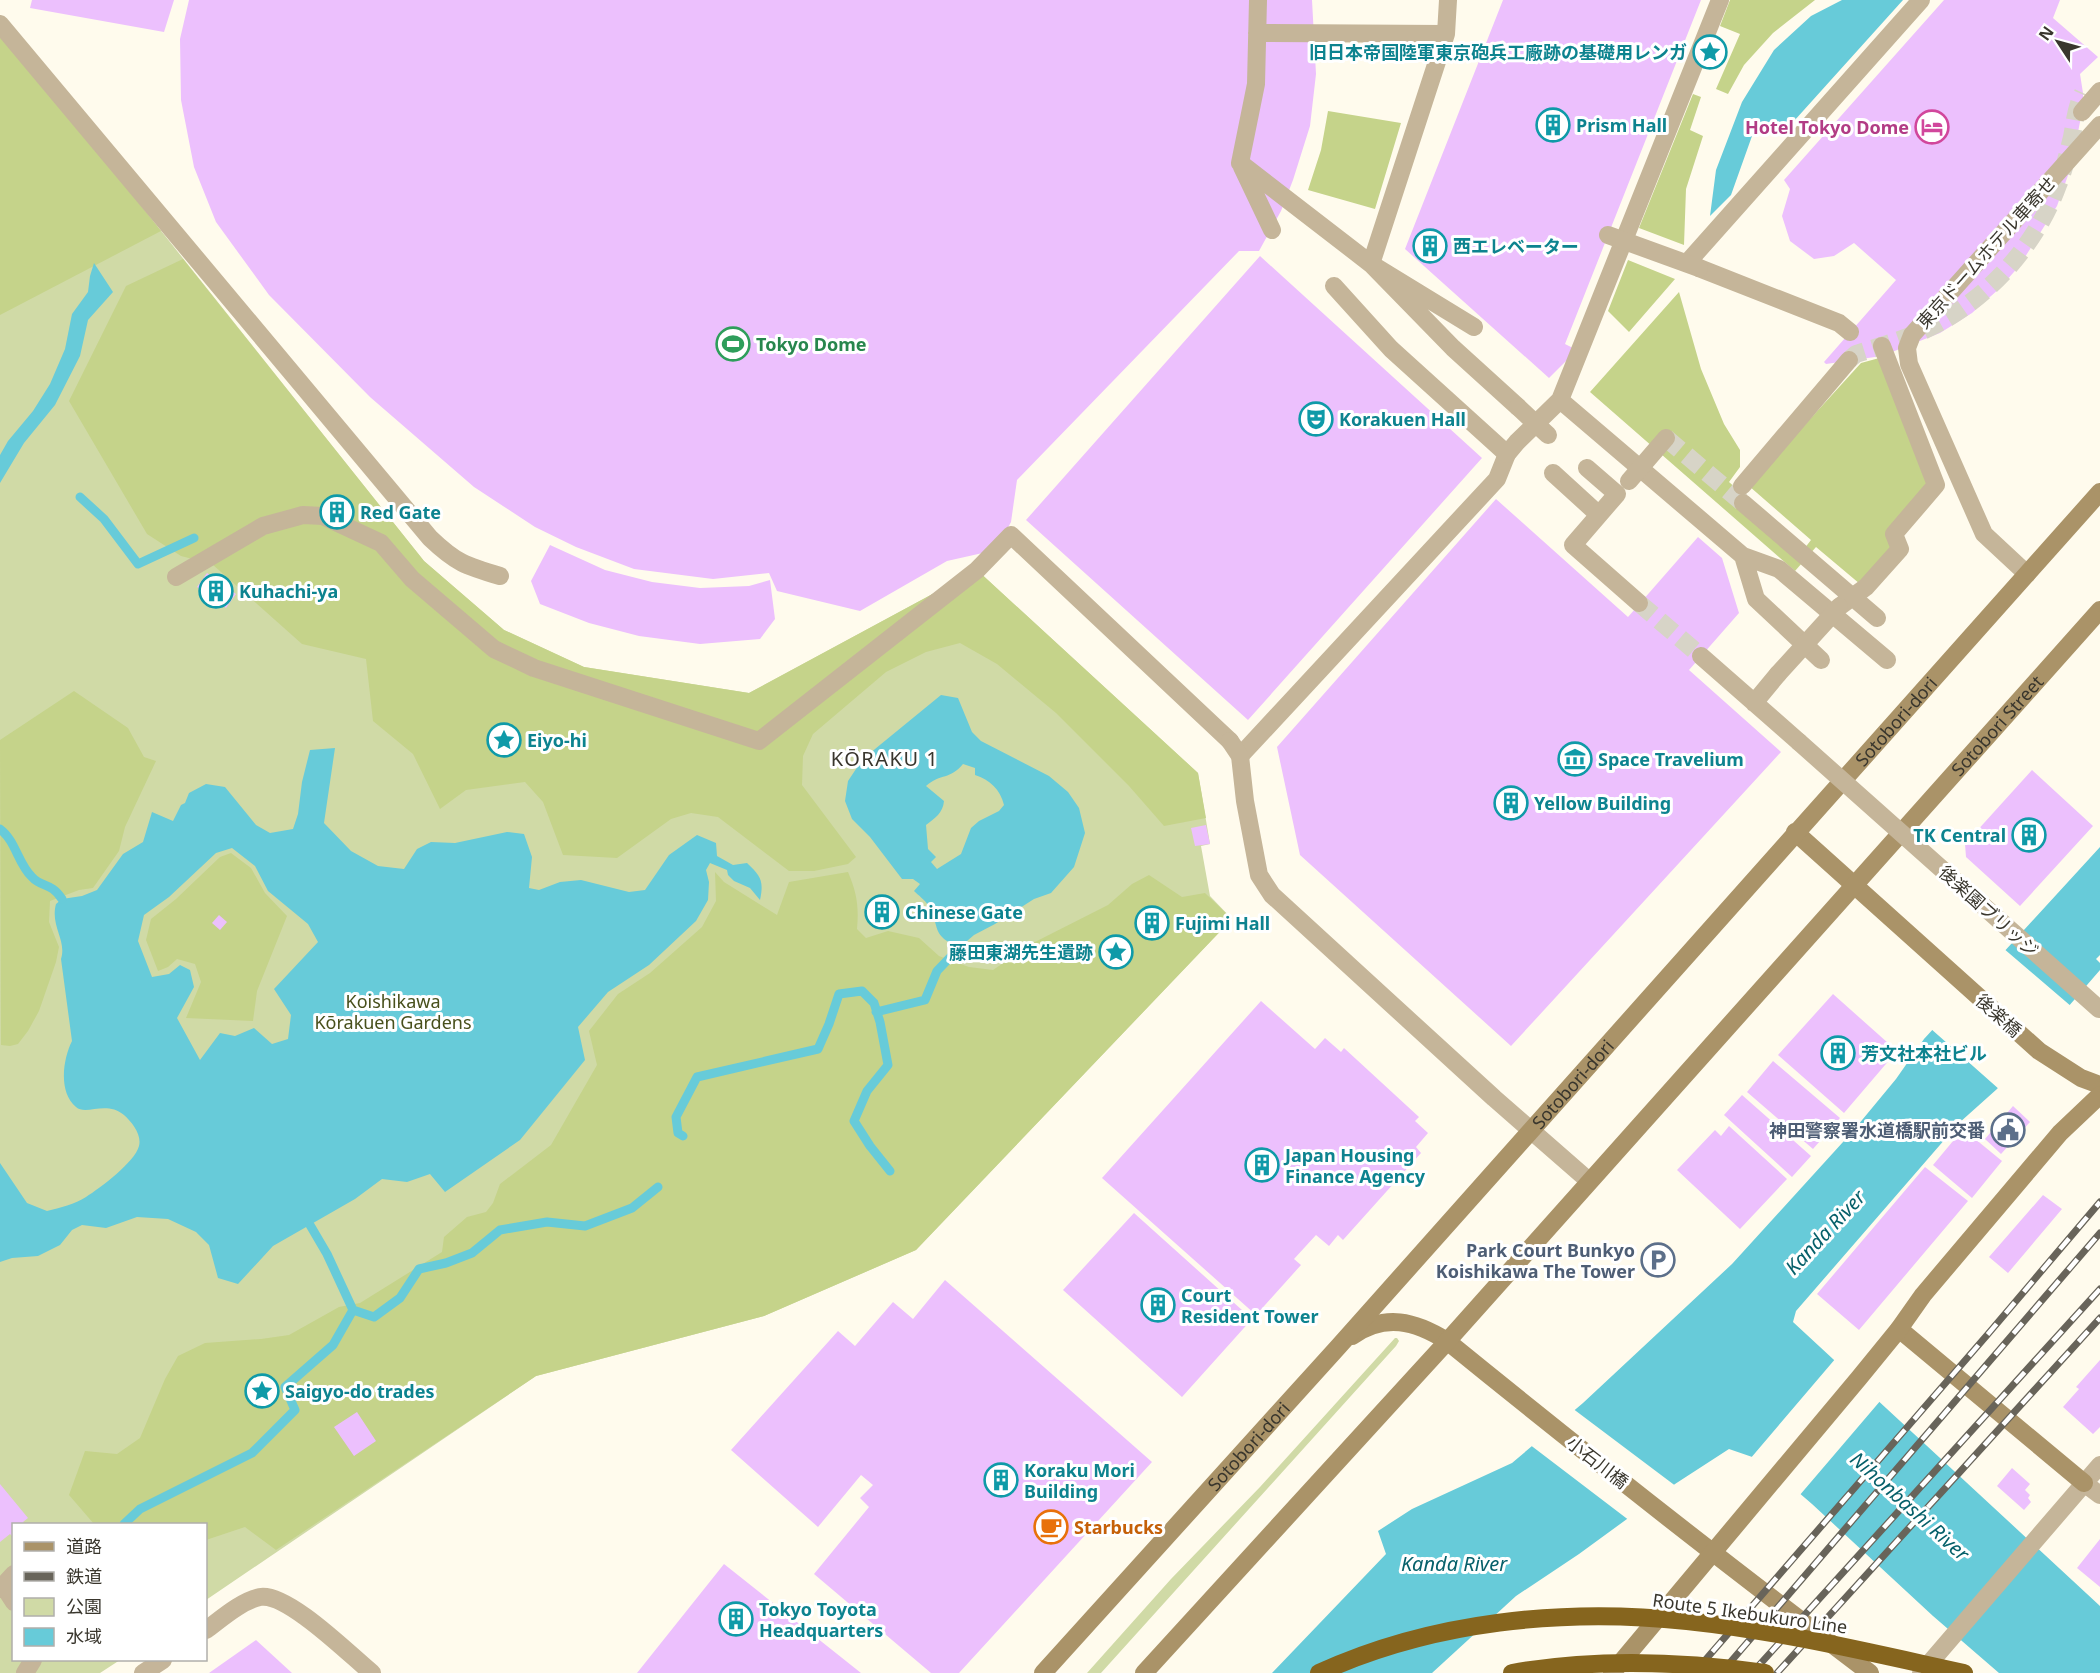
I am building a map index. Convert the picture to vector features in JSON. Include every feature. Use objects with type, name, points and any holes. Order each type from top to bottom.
[{"type":"highway","name":"Route 5 Ikebukuro Line","points":[[1319,1673],[1375,1651],[1420,1638],[1465,1629],[1510,1622],[1601,1617],[1677,1620],[1800,1638],[1964,1673]]},
{"type":"highway","points":[[1512,1673],[1560,1666],[1645,1662],[1765,1673]]},
{"type":"main road","name":"Sotobori-dori","points":[[1043,1673],[1339,1346],[2100,492]]},
{"type":"main road","points":[[1144,1673],[1448,1341],[2100,610]]},
{"type":"main road","name":"後楽橋","points":[[1795,832],[2038,1050],[2081,1078],[2100,1085]]},
{"type":"main road","points":[[1612,1673],[1859,1378],[1923,1295],[2060,1133],[2100,1095]]},
{"type":"main road","name":"小石川橋","points":[[1339,1346],[1363,1329],[1395,1322],[1407,1322],[1430,1330],[1448,1341],[1541,1418],[1870,1673]]},
{"type":"main road","points":[[1899,1329],[2084,1483]]},
{"type":"street","points":[[1258,0],[1256,84],[1240,163],[1272,230]]},
{"type":"street","points":[[1371,264],[1446,34],[1448,0]]},
{"type":"street","points":[[1240,756],[1497,479],[1507,454],[1560,400],[1719,0]]},
{"type":"street","points":[[1693,265],[1921,0]]},
{"type":"street","points":[[0,24],[430,538],[449,557],[470,567],[500,576]]},
{"type":"street","points":[[1257,33],[1446,34]]},
{"type":"street","points":[[2088,99],[2100,75]]},
{"type":"street","name":"東京ドームホテル車寄せ","points":[[2027,574],[1984,534],[1909,363],[1907,348],[1912,335],[2100,125]]},
{"type":"street","points":[[1240,163],[1371,264],[1474,327]]},
{"type":"street","points":[[1608,235],[1693,265],[1839,323],[1850,332]]},
{"type":"street","points":[[1371,264],[1454,348],[1548,435]]},
{"type":"street","points":[[1334,285],[1391,349],[1507,454]]},
{"type":"street","points":[[1754,703],[1845,602],[1866,587],[1900,549],[1894,534],[1936,485],[1882,346]]},
{"type":"street","points":[[1849,360],[1742,494],[1797,542],[1845,602],[1876,618]]},
{"type":"street","points":[[1560,400],[1743,556],[1779,568],[1887,660]]},
{"type":"street","points":[[1640,603],[1573,544],[1666,438]]},
{"type":"street","points":[[1587,468],[1623,488]]},
{"type":"street","points":[[1553,473],[1599,515]]},
{"type":"street","points":[[176,577],[263,526],[303,515],[322,516],[381,543],[412,579],[494,649],[534,668],[759,741],[977,570],[1011,535],[1230,741],[1240,756],[1258,875],[1272,895],[1589,1181]]},
{"type":"street","points":[[1743,556],[1755,599],[1821,660]]},
{"type":"street","name":"後楽園ブリッジ","points":[[1701,656],[1798,742],[2005,916],[2099,1009]]},
{"type":"street","points":[[1921,1673],[2100,1465]]},
{"type":"street","points":[[2084,1483],[2100,1495]]},
{"type":"street","points":[[6,1583],[12,1597]]},
{"type":"street","points":[[207,1629],[258,1597],[272,1596],[298,1611],[372,1673]]},
{"type":"street","points":[[143,1673],[160,1661]]},
{"type":"green space","points":[[1730,0],[1815,0],[1773,33],[1744,65],[1728,94],[1716,89],[1740,34],[1720,26]]},
{"type":"green space","name":"Koishikawa Kōrakuen Gardens","points":[[0,34],[84,134],[424,561],[504,630],[584,667],[749,693],[977,570],[1198,773],[1210,844],[1201,846],[1210,896],[1232,919],[916,1250],[764,1316],[536,1376],[207,1599],[207,1523],[12,1523],[12,1661],[118,1661],[100,1673],[0,1673]]},
{"type":"green space","points":[[0,34],[161,231],[0,315]]},
{"type":"green space","points":[[1693,94],[1701,97],[1690,130],[1703,136],[1686,189],[1684,245],[1639,228]]},
{"type":"green space","points":[[1328,111],[1401,123],[1375,209],[1308,190],[1321,150]]},
{"type":"green space","points":[[183,259],[424,561],[504,630],[584,667],[749,693],[977,570],[1198,773],[1206,818],[1164,826],[1129,786],[1056,713],[997,664],[960,643],[926,652],[886,672],[813,734],[803,756],[802,785],[856,857],[848,864],[814,871],[789,871],[718,817],[691,813],[671,819],[617,858],[563,855],[543,802],[525,782],[466,790],[440,809],[413,754],[373,721],[366,659],[302,644],[212,564],[181,556],[147,534],[69,401],[126,286]]},
{"type":"green space","points":[[1628,260],[1675,279],[1629,332],[1608,311]]},
{"type":"green space","points":[[1679,292],[1701,369],[1724,424],[1740,450],[1740,467],[1729,482],[1746,497],[1797,558],[1811,540],[1749,486],[1861,363],[1883,357],[1929,483],[1893,549],[1860,584],[1816,547],[1795,571],[1590,392]]},
{"type":"green space","points":[[74,691],[128,728],[144,757],[156,761],[125,827],[119,851],[93,888],[79,890],[50,901],[49,922],[59,947],[56,962],[39,1011],[28,1031],[18,1044],[1,1045],[0,740]]},
{"type":"green space","points":[[231,853],[251,868],[265,893],[287,916],[257,991],[253,1021],[186,1018],[201,982],[195,964],[177,959],[168,967],[158,971],[146,940],[151,919],[176,899],[220,857]]},
{"type":"green space","points":[[715,872],[724,882],[777,915],[789,882],[848,872],[857,900],[857,929],[866,938],[888,931],[919,938],[939,956],[969,967],[993,970],[1031,944],[1108,905],[1132,884],[1149,875],[1182,897],[1205,893],[1232,919],[916,1250],[764,1316],[536,1376],[276,1550],[245,1527],[207,1540],[207,1523],[93,1523],[69,1495],[85,1451],[117,1454],[140,1438],[165,1379],[178,1356],[205,1343],[289,1335],[339,1307],[360,1303],[442,1252],[444,1237],[467,1217],[486,1212],[493,1203],[500,1184],[551,1145],[597,1065],[589,1031],[618,994],[650,973],[702,927],[716,901]]},
{"type":"green space","points":[[1395,1338],[1399,1341],[1396,1346],[1101,1673],[1087,1673],[1171,1579],[1260,1487]]},
{"type":"water","points":[[1842,0],[1903,0],[1785,131],[1757,122],[1731,195],[1710,216],[1716,170],[1742,102],[1774,50],[1811,16]]},
{"type":"water","points":[[94,263],[113,292],[88,320],[80,356],[55,405],[24,443],[0,483],[0,455],[50,384],[65,349],[72,314],[88,292]]},
{"type":"water","points":[[941,695],[958,698],[972,732],[981,741],[1049,776],[1068,792],[1079,808],[1085,833],[1074,867],[1051,893],[1034,899],[974,935],[960,947],[944,939],[940,935],[928,905],[914,891],[920,884],[913,879],[902,879],[870,837],[852,819],[845,801],[848,781],[860,763]],"holes":[[[963,764],[975,768],[975,775],[994,786],[1004,805],[999,811],[979,821],[971,828],[961,854],[937,869],[931,862],[936,857],[928,849],[926,825],[940,812],[944,801],[926,786],[936,779],[950,775]]]},
{"type":"water","points":[[335,748],[324,823],[351,851],[378,866],[404,869],[417,849],[431,842],[455,843],[507,832],[524,834],[532,857],[529,888],[539,890],[560,882],[581,880],[629,892],[645,890],[669,855],[697,835],[716,843],[717,856],[733,865],[747,863],[752,868],[761,883],[760,900],[750,888],[734,881],[728,875],[727,870],[710,863],[706,870],[709,882],[708,900],[696,921],[649,965],[608,992],[578,1027],[585,1060],[520,1140],[445,1192],[430,1174],[407,1182],[382,1179],[355,1199],[273,1246],[238,1284],[218,1278],[209,1245],[196,1232],[168,1219],[137,1217],[106,1228],[82,1225],[72,1230],[60,1245],[38,1256],[12,1258],[0,1262],[0,1163],[27,1203],[47,1211],[72,1204],[92,1193],[124,1167],[136,1152],[140,1142],[138,1133],[124,1115],[104,1108],[80,1109],[70,1101],[67,1093],[64,1075],[66,1057],[72,1041],[61,959],[62,945],[55,919],[56,904],[62,899],[82,896],[97,890],[123,854],[143,842],[152,812],[173,821],[189,793],[206,784],[225,787],[256,825],[270,833],[293,829],[310,750]],"holes":[[[232,848],[255,866],[268,891],[308,924],[318,942],[274,989],[291,1015],[288,1039],[272,1044],[254,1028],[235,1036],[220,1033],[200,1060],[177,1018],[194,987],[190,970],[180,965],[169,974],[152,977],[138,941],[144,915],[169,897],[216,853]]]},
{"type":"water","name":"Kanda River","points":[[2100,847],[2100,955],[2096,959],[2100,963],[2100,970],[1997,1089],[1959,1123],[1796,1311],[1793,1322],[2100,1606],[2100,1673],[1999,1673],[1761,1460],[1729,1449],[1675,1484],[1579,1554],[1516,1596],[1432,1673],[1272,1673],[1386,1554],[1378,1531],[1412,1509],[1512,1463],[1583,1403],[1732,1264],[1853,1131],[1896,1079],[1924,1039]]},
{"type":"pier","points":[[2003,948],[2072,1007],[2000,1090],[1930,1028]]},
{"type":"pier","points":[[1836,1358],[1881,1400],[1799,1496],[1759,1463],[1750,1459]]},
{"type":"pier","points":[[1572,1408],[1677,1487],[1630,1521],[1529,1444]]},
{"type":"building","points":[[32,0],[174,0],[164,32],[30,8]]},
{"type":"building","name":"Tokyo Dome","points":[[189,0],[1312,0],[1316,74],[1310,126],[1293,180],[1281,211],[1259,251],[1239,251],[1017,480],[1011,522],[996,550],[947,561],[860,611],[777,591],[769,573],[713,579],[634,569],[576,547],[535,527],[474,487],[370,397],[269,295],[216,222],[194,167],[181,100],[180,39]]},
{"type":"building","name":"Prism Hall","points":[[1503,0],[1701,0],[1565,344],[1577,350],[1549,378],[1405,249]]},
{"type":"building","name":"Hotel Tokyo Dome","points":[[1944,0],[2060,0],[2053,18],[2098,57],[2080,74],[2083,107],[2071,167],[2057,206],[2020,265],[2000,288],[1972,313],[1940,333],[1882,356],[1826,364],[1824,362],[1896,280],[1854,243],[1834,256],[1814,259],[1790,241],[1782,216],[1790,189],[1784,180]]},
{"type":"building","points":[[1260,256],[1482,458],[1248,720],[1026,520]]},
{"type":"building","name":"Yellow Building","points":[[1496,499],[1628,617],[1698,537],[1722,558],[1739,613],[1689,670],[1781,752],[1511,1046],[1300,855],[1277,747]]},
{"type":"building","name":"Red Gate","points":[[332,504],[346,514],[342,519],[328,509]]},
{"type":"building","points":[[550,545],[605,570],[652,582],[700,588],[749,586],[770,580],[775,619],[760,639],[700,644],[639,636],[589,623],[540,604],[531,581]]},
{"type":"building","name":"Kuhachi-ya","points":[[207,573],[236,594],[226,608],[197,587]]},
{"type":"building","name":"TK Central","points":[[2032,770],[2093,826],[2020,906],[1966,857],[1965,844]]},
{"type":"building","points":[[1206,825],[1210,844],[1195,846],[1191,828]]},
{"type":"building","name":"Chinese Gate","points":[[884,898],[896,915],[879,926],[868,909]]},
{"type":"building","points":[[219,915],[227,922],[220,930],[212,923]]},
{"type":"building","name":"Fujimi Hall","points":[[1153,917],[1159,925],[1152,929],[1146,921]]},
{"type":"building","name":"芳文社本社ビル","points":[[1833,994],[1897,1051],[1844,1113],[1778,1055]]},
{"type":"building","name":"Japan Housing Finance Agency","points":[[1261,1001],[1315,1049],[1325,1038],[1341,1052],[1344,1048],[1419,1117],[1415,1121],[1428,1133],[1416,1147],[1421,1153],[1343,1240],[1338,1235],[1329,1246],[1316,1235],[1294,1259],[1301,1265],[1256,1315],[1102,1178]]},
{"type":"building","points":[[1773,1061],[1840,1118],[1813,1149],[1747,1092]]},
{"type":"building","points":[[1742,1095],[1811,1156],[1792,1177],[1724,1115]]},
{"type":"building","name":"神田警察署水道橋駅前交番","points":[[2013,1106],[2030,1122],[2001,1154],[1985,1139]]},
{"type":"building","points":[[1729,1126],[1787,1179],[1740,1229],[1677,1170],[1715,1130],[1721,1136]]},
{"type":"building","points":[[1963,1129],[2002,1161],[1972,1198],[1933,1165]]},
{"type":"building","points":[[1925,1167],[1968,1201],[1859,1330],[1817,1294]]},
{"type":"building","points":[[2043,1195],[2062,1209],[2008,1273],[1989,1257]]},
{"type":"building","name":"Court Resident Tower","points":[[1134,1213],[1252,1319],[1182,1397],[1063,1290]]},
{"type":"building","name":"Koraku Mori Building","points":[[945,1280],[1152,1462],[959,1673],[931,1673],[814,1574],[869,1507],[860,1498],[873,1485],[861,1475],[818,1527],[731,1450],[838,1331],[855,1346],[893,1302],[913,1319]]},
{"type":"building","points":[[2100,1360],[2100,1427],[2093,1434],[2063,1407],[2079,1389],[2076,1387]]},
{"type":"building","points":[[357,1412],[376,1441],[354,1456],[334,1427]]},
{"type":"building","points":[[2012,1468],[2030,1484],[2025,1490],[2030,1495],[2028,1498],[2031,1502],[2024,1510],[1997,1486]]},
{"type":"building","points":[[0,1484],[28,1518],[24,1523],[12,1523],[12,1536],[10,1534],[0,1542]]},
{"type":"building","points":[[2100,1539],[2100,1587],[2077,1568]]},
{"type":"building","name":"Tokyo Toyota Headquarters","points":[[724,1564],[861,1673],[637,1673]]},
{"type":"building","points":[[256,1640],[292,1673],[209,1673]]},
{"type":"waterway","points":[[80,497],[104,519],[138,564],[194,538]]},
{"type":"waterway","points":[[0,829],[10,840],[27,872],[39,883],[54,890],[62,899]]},
{"type":"waterway","points":[[876,1012],[925,1000],[937,971],[960,947]]},
{"type":"waterway","points":[[683,1136],[678,1133],[676,1117],[697,1077],[818,1049],[839,994],[862,991],[874,1003],[888,1065],[867,1091],[854,1121],[890,1171]]},
{"type":"waterway","points":[[310,1225],[327,1254],[353,1310],[374,1317],[400,1298],[419,1269],[446,1263],[472,1253],[500,1230],[547,1222],[585,1226],[632,1208],[658,1187]]},
{"type":"waterway","points":[[125,1523],[140,1509],[252,1453],[295,1410],[285,1387],[333,1345],[353,1310]]},
{"type":"tunnel","points":[[1849,360],[1856,354],[1911,336],[1950,316],[1990,287],[2007,269],[2023,250],[2049,208],[2064,167],[2077,109],[2083,93]]},
{"type":"tunnel","points":[[1666,438],[1743,503]]},
{"type":"tunnel","points":[[1639,603],[1701,656]]},
{"type":"railway","points":[[1694,1673],[2100,1202]]},
{"type":"railway","points":[[1721,1673],[2100,1233]]},
{"type":"railway","points":[[1752,1673],[2100,1289]]},
{"type":"railway","points":[[1777,1673],[2100,1318]]},
{"type":"place","name":"旧日本帝国陸軍東京砲兵工廠跡の基礎用レンガ","points":[[1710,52]]},
{"type":"place","name":"Prism Hall","points":[[1553,125]]},
{"type":"place","name":"Hotel Tokyo Dome","points":[[1932,127]]},
{"type":"place","name":"西エレベーター","points":[[1430,246]]},
{"type":"place","name":"Tokyo Dome","points":[[733,344]]},
{"type":"place","name":"Korakuen Hall","points":[[1316,419]]},
{"type":"place","name":"Red Gate","points":[[337,512]]},
{"type":"place","name":"Kuhachi-ya","points":[[216,591]]},
{"type":"place","name":"Eiyo-hi","points":[[504,740]]},
{"type":"place","name":"Space Travelium","points":[[1575,759]]},
{"type":"place","name":"Yellow Building","points":[[1511,803]]},
{"type":"place","name":"TK Central","points":[[2029,835]]},
{"type":"place","name":"Chinese Gate","points":[[882,912]]},
{"type":"place","name":"Fujimi Hall","points":[[1152,923]]},
{"type":"place","name":"藤田東湖先生遺跡","points":[[1116,952]]},
{"type":"place","name":"芳文社本社ビル","points":[[1838,1053]]},
{"type":"place","name":"神田警察署水道橋駅前交番","points":[[2008,1130]]},
{"type":"place","name":"Japan Housing Finance Agency","points":[[1262,1165]]},
{"type":"place","name":"Park Court Bunkyo Koishikawa The Tower","points":[[1658,1260]]},
{"type":"place","name":"Court Resident Tower","points":[[1158,1305]]},
{"type":"place","name":"Saigyo-do trades","points":[[262,1391]]},
{"type":"place","name":"Koraku Mori Building","points":[[1001,1480]]},
{"type":"place","name":"Starbucks","points":[[1051,1527]]},
{"type":"place","name":"Tokyo Toyota Headquarters","points":[[736,1619]]},
{"type":"district","name":"KŌRAKU 1","points":[[885,758]]},
{"type":"water label","name":"Nihonbashi River","points":[[1910,1506]]}]
